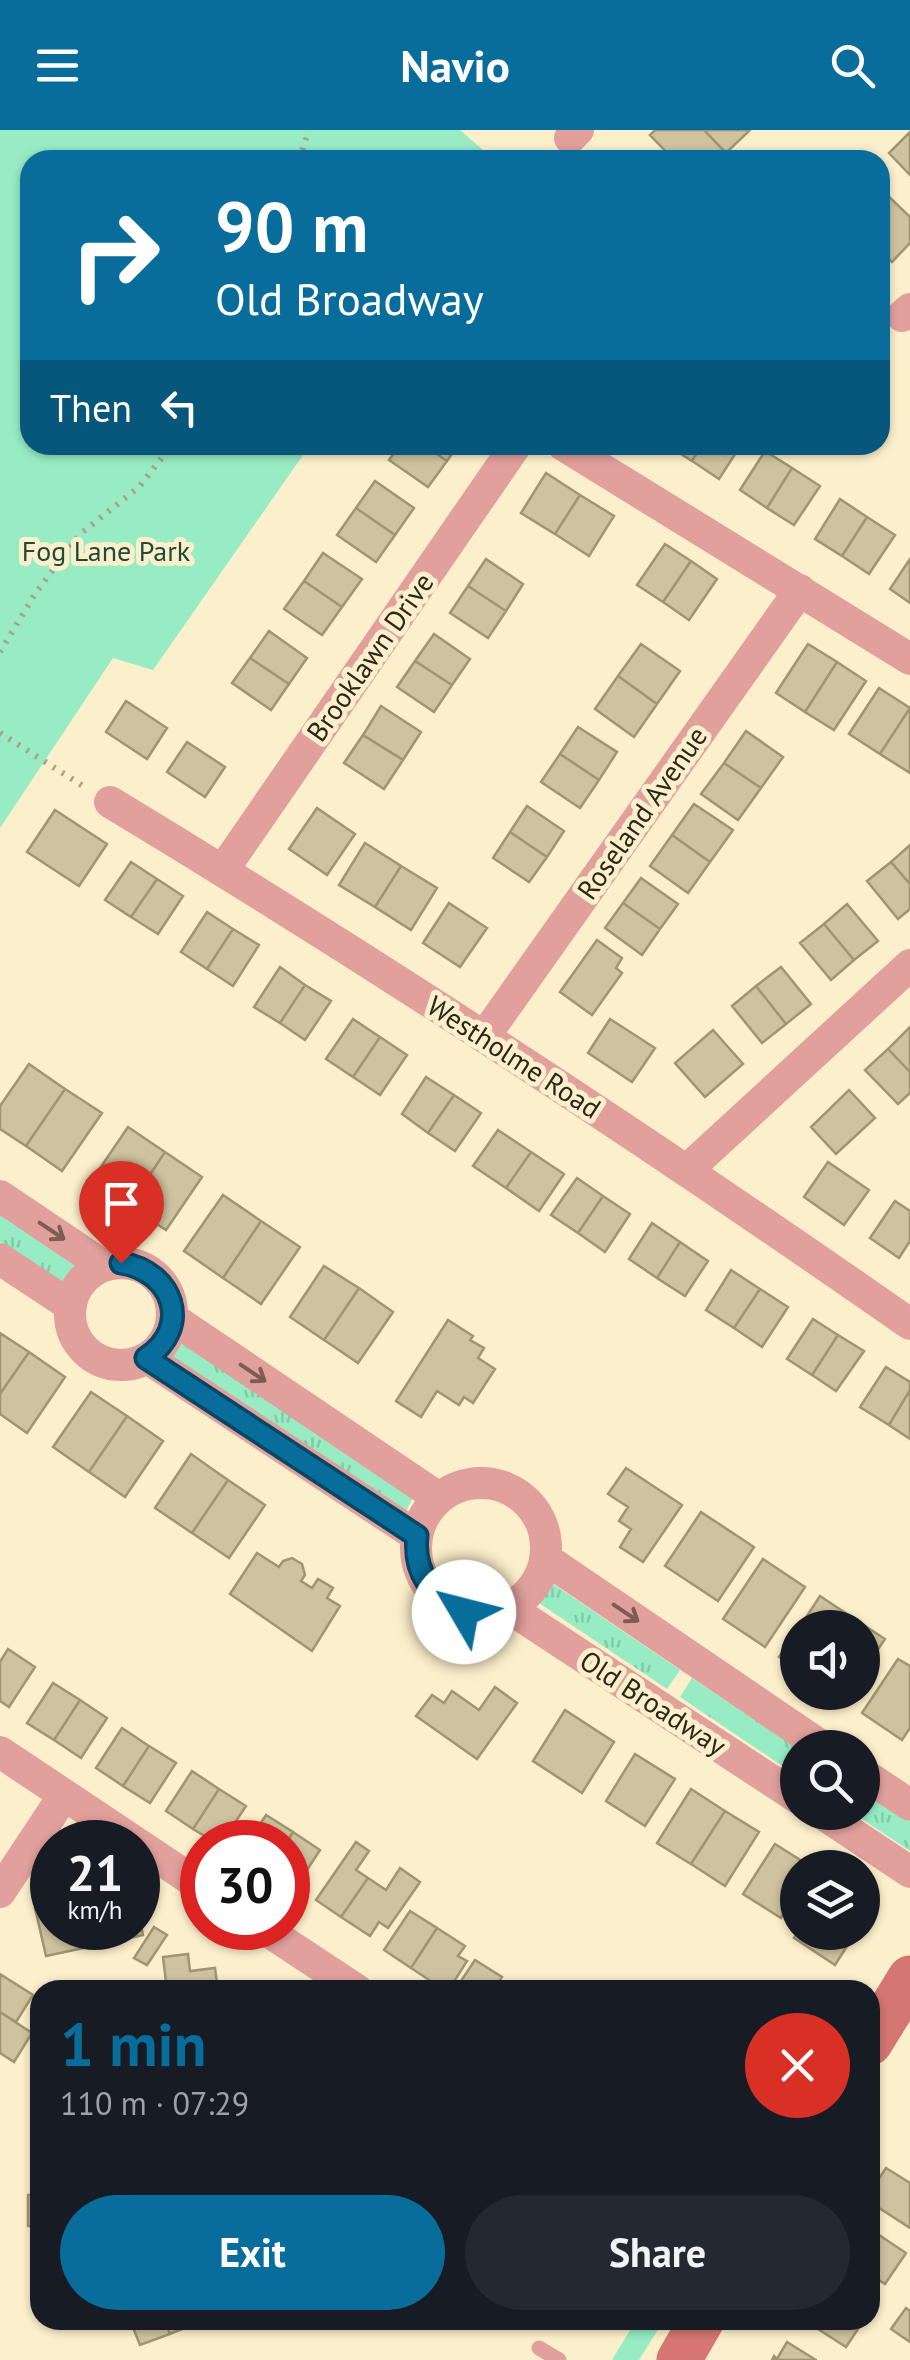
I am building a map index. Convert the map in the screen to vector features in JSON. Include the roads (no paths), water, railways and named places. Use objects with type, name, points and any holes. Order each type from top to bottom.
[{"type":"main road","points":[[880,2026],[910,1978]]},
{"type":"main road","points":[[678,2360],[696,2330]]},
{"type":"street","name":"Brooklawn Drive","points":[[223,870],[509,455]]},
{"type":"street","points":[[579,455],[910,659]]},
{"type":"street","name":"Roseland Avenue","points":[[484,1036],[800,590]]},
{"type":"street","name":"Westholme Road","points":[[110,802],[223,870],[688,1168],[910,1324]]},
{"type":"street","points":[[688,1168],[910,965]]},
{"type":"street","points":[[0,1196],[104,1266]]},
{"type":"street","points":[[0,1259],[71,1306]]},
{"type":"street","points":[[121,1263],[138,1266],[164,1286],[172,1318],[162,1345],[146,1358],[123,1365],[94,1358],[75,1336],[71,1306],[82,1281],[104,1266],[121,1263]]},
{"type":"street","points":[[172,1318],[439,1498]]},
{"type":"street","points":[[146,1358],[417,1536]]},
{"type":"street","points":[[480,1483],[501,1486],[520,1496],[536,1512],[544,1532],[546,1558],[535,1586],[509,1608],[487,1613],[464,1612],[444,1602],[428,1586],[418,1566],[417,1536],[428,1510],[439,1498],[458,1487],[480,1483]]},
{"type":"street","points":[[546,1558],[798,1730]]},
{"type":"street","name":"Old Broadway","points":[[509,1608],[780,1786]]},
{"type":"street","points":[[0,1752],[102,1820]]},
{"type":"street","points":[[880,1785],[910,1805]]},
{"type":"street","points":[[0,1892],[64,1795]]},
{"type":"street","points":[[847,1830],[910,1872]]},
{"type":"street","points":[[291,1950],[330,1980]]},
{"type":"lane","points":[[538,2348],[559,2360]]},
{"type":"park label","name":"Fog Lane Park","points":[[106,551]]}]
